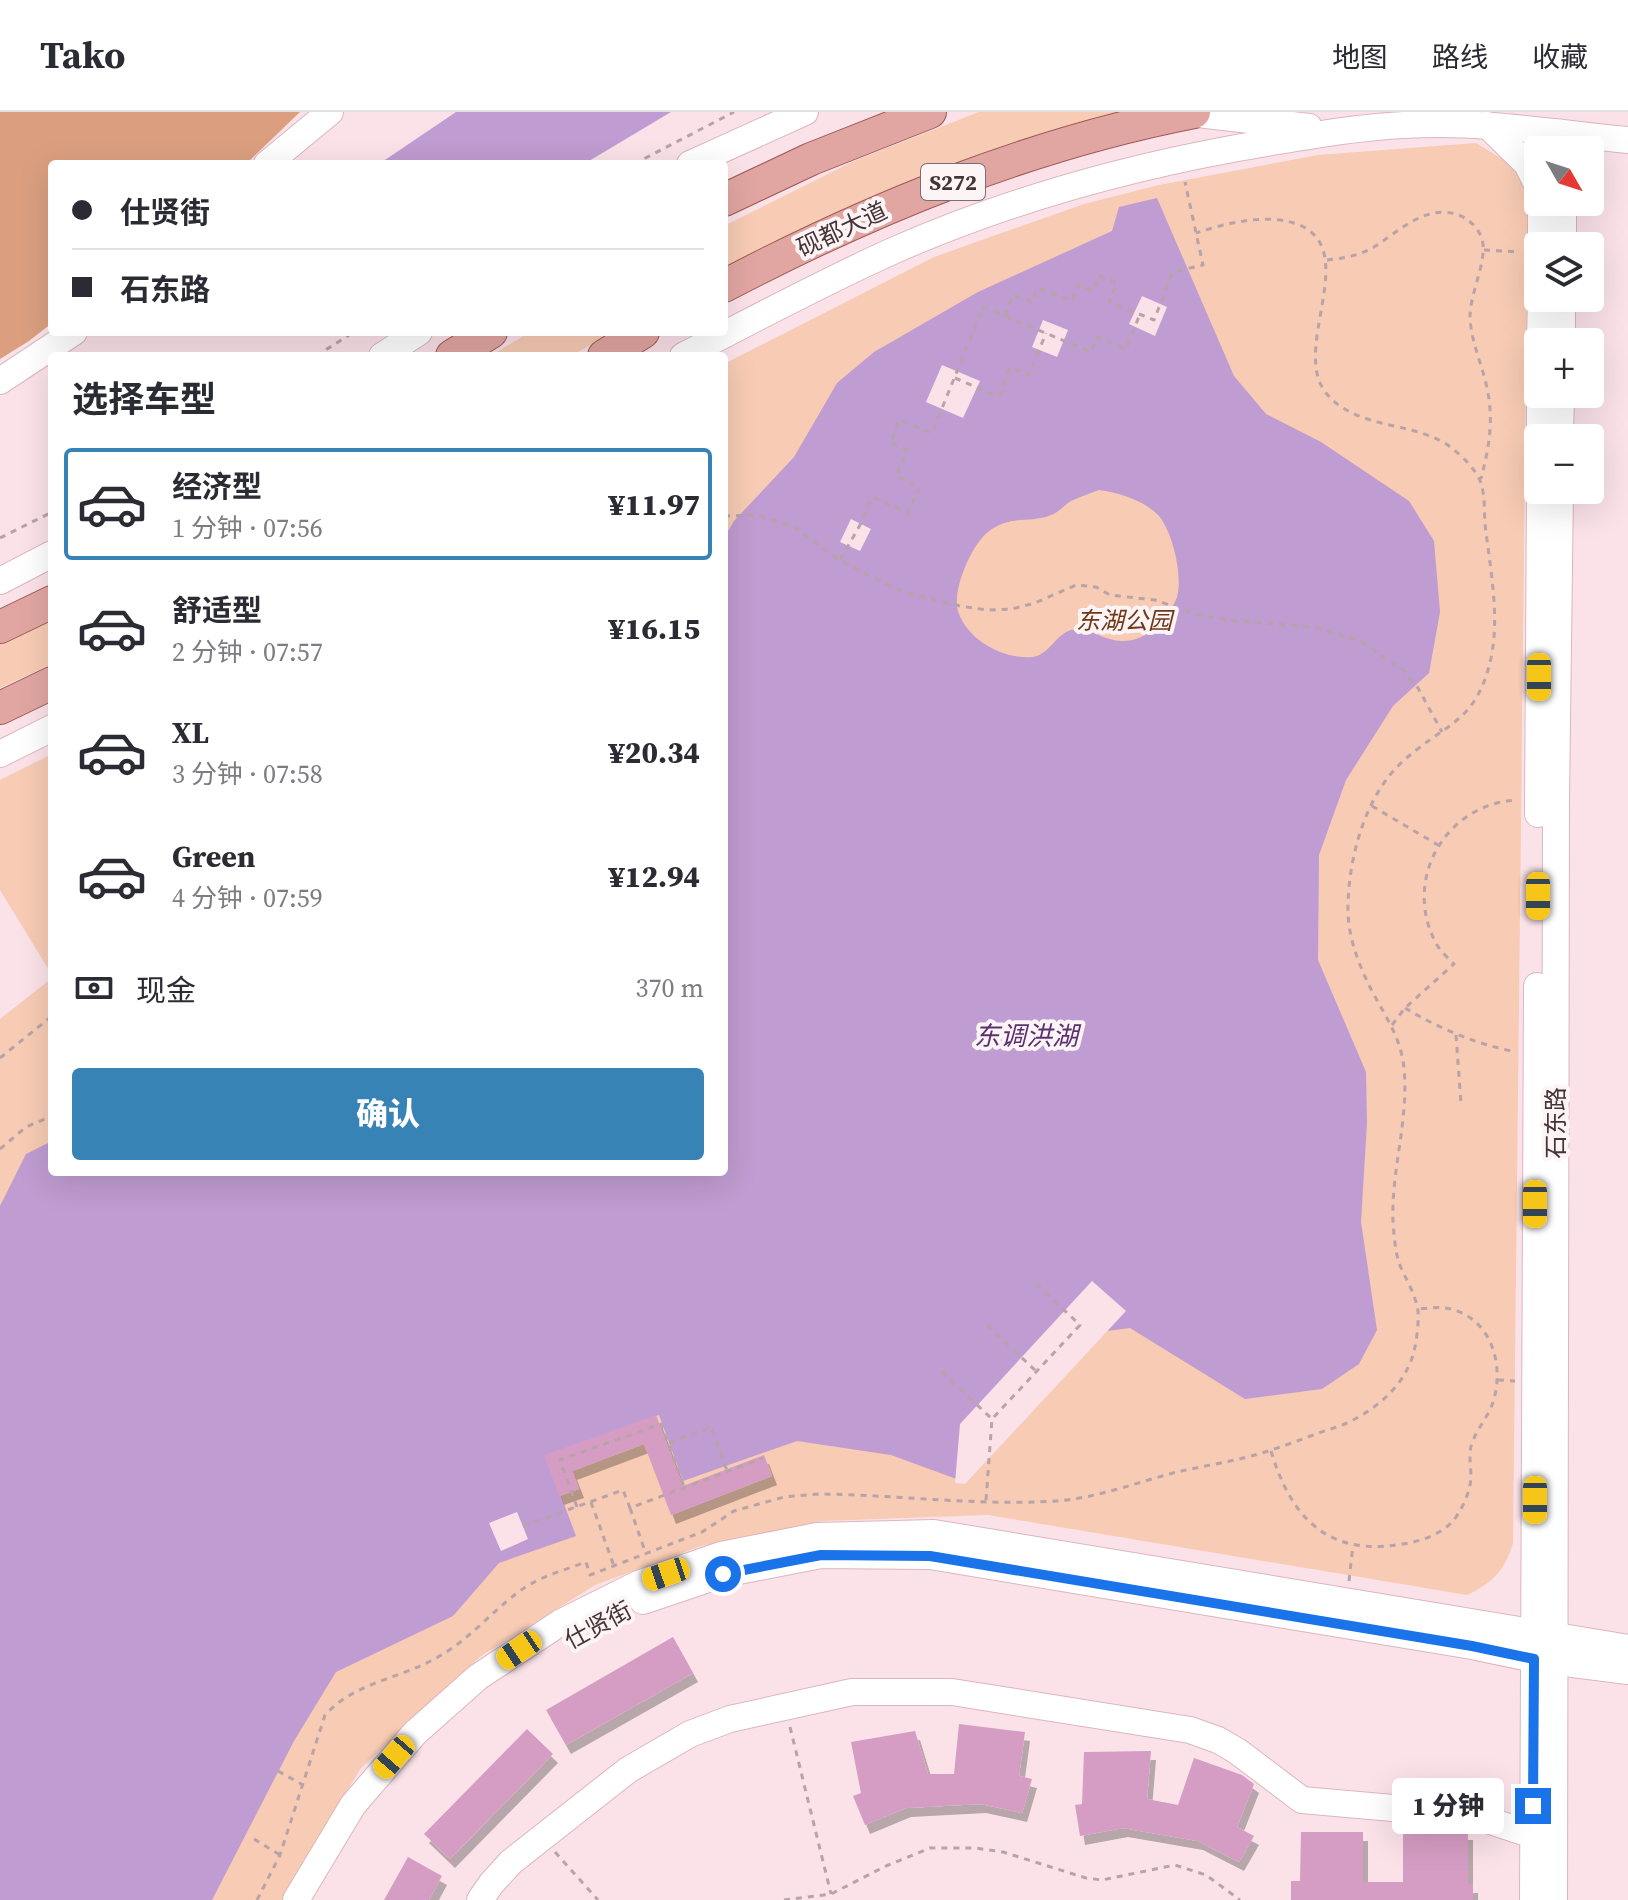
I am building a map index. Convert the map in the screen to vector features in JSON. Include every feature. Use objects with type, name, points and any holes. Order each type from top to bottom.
[{"type":"main road","points":[[728,198],[811,159],[930,112]]},
{"type":"main road","name":"砚都大道","points":[[728,284],[833,231],[986,169],[1063,144],[1192,112]]},
{"type":"main road","points":[[458,352],[484,336]]},
{"type":"main road","points":[[610,352],[636,336]]},
{"type":"main road","points":[[0,627],[48,604]]},
{"type":"main road","points":[[0,708],[48,685]]},
{"type":"street","points":[[272,160],[330,112]]},
{"type":"street","points":[[699,160],[805,112]]},
{"type":"street","points":[[1192,112],[1341,131]]},
{"type":"street","points":[[728,333],[894,250],[979,216],[1084,181],[1180,158],[1341,131],[1406,125],[1487,125],[1621,139]]},
{"type":"street","points":[[1487,125],[1524,161]]},
{"type":"street","points":[[0,381],[68,336]]},
{"type":"street","points":[[388,352],[413,336]]},
{"type":"street","points":[[640,352],[656,336]]},
{"type":"street","points":[[691,352],[723,336]]},
{"type":"street","name":"石东路","points":[[1540,504],[1537,1055],[1544,1647],[1554,1900]]},
{"type":"street","name":"石东路","points":[[1533,1900],[1533,1835],[1544,1647],[1560,504]]},
{"type":"street","points":[[0,581],[48,556]]},
{"type":"street","points":[[0,754],[48,730]]},
{"type":"street","points":[[296,1900],[353,1805],[415,1733],[478,1677],[560,1623],[638,1584],[721,1555],[817,1536],[934,1533],[1347,1602],[1544,1647],[1628,1671]]},
{"type":"street","name":"仕贤街","points":[[314,1900],[367,1814],[427,1744],[487,1691],[569,1638],[609,1617],[649,1599],[723,1574],[821,1555],[930,1556],[1472,1646],[1544,1647]]},
{"type":"street","points":[[1544,1647],[1628,1648]]},
{"type":"street","points":[[480,1900],[511,1862],[628,1770],[657,1751],[730,1719],[852,1692],[952,1692],[1190,1730],[1237,1751],[1302,1800],[1472,1815],[1533,1835]]},
{"type":"path","points":[[642,160],[734,112]]},
{"type":"path","points":[[1005,316],[1013,295],[1032,302],[1038,288],[1072,301],[1078,285],[1093,291],[1099,276],[1117,283],[1109,302],[1154,320],[1173,272],[1203,265],[1180,158]]},
{"type":"path","points":[[257,1900],[280,1855],[325,1715],[353,1691],[418,1668],[443,1654],[525,1587],[537,1581],[586,1562],[590,1575],[702,1532],[734,1511],[784,1497],[820,1494],[1063,1500],[1271,1450],[1352,1421],[1378,1405],[1400,1384],[1413,1357],[1418,1309],[1397,1257],[1393,1222],[1393,1187],[1404,1119],[1404,1061],[1392,1025],[1359,967],[1350,933],[1348,906],[1358,838],[1372,806],[1396,768],[1471,710],[1485,682],[1492,651],[1494,614],[1481,480],[1491,440],[1491,413],[1487,387],[1473,343],[1470,316],[1484,250],[1481,236],[1468,219],[1454,213],[1437,213],[1416,219],[1374,247],[1354,256],[1327,260]]},
{"type":"path","points":[[1196,233],[1235,223],[1288,221],[1308,229],[1319,240],[1327,260],[1315,352],[1322,389],[1353,413],[1445,442],[1481,480]]},
{"type":"path","points":[[1484,250],[1524,249]]},
{"type":"path","points":[[840,560],[872,497],[908,513],[920,487],[896,476],[907,450],[890,443],[899,420],[932,433],[983,307],[1091,352],[1097,337],[1126,349],[1140,314]]},
{"type":"path","points":[[955,377],[999,397],[1010,368],[1029,375],[1046,333]]},
{"type":"path","points":[[322,352],[348,336]]},
{"type":"path","points":[[0,538],[48,514]]},
{"type":"path","points":[[728,516],[758,515],[794,527],[840,560],[903,592],[960,606],[987,610],[1012,609],[1076,585],[1096,587],[1110,595],[1155,600],[1199,615],[1314,627],[1362,642],[1403,670],[1442,732]]},
{"type":"path","points":[[1392,1025],[1405,1008],[1454,964],[1438,946],[1427,917],[1427,869],[1438,845],[1473,811],[1482,807],[1514,800],[1538,801]]},
{"type":"path","points":[[1372,806],[1438,845]]},
{"type":"path","points":[[1405,1008],[1456,1035],[1496,1048],[1537,1055]]},
{"type":"path","points":[[0,1058],[48,1019]]},
{"type":"path","points":[[1456,1035],[1461,1104]]},
{"type":"path","points":[[0,1149],[26,1127],[48,1118]]},
{"type":"path","points":[[986,1500],[992,1419],[1080,1325],[1031,1279]]},
{"type":"path","points":[[1271,1450],[1280,1480],[1298,1511],[1316,1529],[1353,1545],[1381,1548],[1409,1543],[1434,1535],[1452,1522],[1462,1507],[1470,1485],[1472,1441],[1492,1406],[1498,1380],[1497,1358],[1481,1327],[1455,1310],[1437,1307],[1418,1309]]},
{"type":"path","points":[[987,1325],[1037,1372]]},
{"type":"path","points":[[942,1372],[992,1419]]},
{"type":"path","points":[[577,1507],[560,1460],[661,1424],[684,1488]]},
{"type":"path","points":[[668,1444],[711,1427],[727,1471]]},
{"type":"path","points":[[630,1508],[763,1458]]},
{"type":"path","points":[[523,1526],[623,1490],[646,1554]]},
{"type":"path","points":[[591,1502],[614,1566]]},
{"type":"path","points":[[1347,1602],[1353,1545]]},
{"type":"path","points":[[785,1707],[831,1894]]},
{"type":"path","points":[[278,1771],[303,1785]]},
{"type":"path","points":[[542,1838],[598,1900]]},
{"type":"path","points":[[254,1839],[280,1855]]},
{"type":"path","points":[[784,1900],[831,1894],[930,1848],[975,1848],[1003,1852],[1086,1878],[1102,1880],[1175,1865],[1206,1875],[1240,1900]]},
{"type":"green space","points":[[979,112],[1128,112],[1000,148],[874,196],[728,270],[728,224],[854,161]]},
{"type":"green space","name":"东调洪湖","points":[[1476,143],[1509,163],[1524,184],[1524,216],[1528,216],[1528,232],[1524,232],[1524,312],[1527,312],[1526,328],[1524,328],[1513,1543],[1497,1575],[1467,1595],[988,1515],[822,1521],[701,1546],[595,1585],[481,1656],[361,1768],[295,1876],[286,1900],[0,1900],[0,1019],[48,981],[48,1176],[728,1176],[728,362],[934,257],[1084,204],[1159,185],[1318,155]]},
{"type":"green space","points":[[523,336],[606,336],[578,352],[497,352]]},
{"type":"green space","points":[[48,620],[48,666],[0,688],[0,644]]},
{"type":"green space","points":[[48,756],[48,968],[0,890],[0,780]]},
{"type":"shaded area","points":[[0,112],[300,112],[250,160],[48,160],[48,326],[0,359]]},
{"type":"water","points":[[456,112],[671,112],[591,160],[385,160]]},
{"type":"water","name":"东调洪湖","points":[[1157,198],[1234,376],[1266,414],[1321,442],[1409,501],[1434,541],[1440,612],[1429,673],[1393,706],[1346,780],[1319,855],[1318,960],[1366,1072],[1367,1123],[1361,1222],[1377,1330],[1359,1364],[1322,1389],[1245,1399],[1130,1328],[1100,1332],[962,1481],[891,1455],[797,1441],[683,1481],[659,1415],[546,1456],[576,1536],[499,1563],[453,1616],[336,1672],[294,1741],[212,1900],[0,1900],[0,1206],[26,1154],[48,1143],[48,1176],[728,1176],[728,531],[794,457],[837,383],[874,352],[978,292],[1112,231],[1119,207]],"holes":[[[1099,490],[1131,498],[1159,516],[1169,533],[1178,567],[1179,588],[1175,603],[1152,630],[1141,637],[1120,641],[1079,629],[1071,630],[1033,657],[1000,652],[971,633],[959,614],[957,595],[969,558],[988,532],[1005,523],[1054,514],[1071,501]]]},
{"type":"pier","points":[[1142,296],[1167,307],[1155,336],[1129,324]]},
{"type":"pier","points":[[1043,320],[1068,330],[1057,357],[1032,347]]},
{"type":"pier","points":[[942,365],[980,381],[963,418],[926,402]]},
{"type":"pier","points":[[851,519],[871,529],[860,551],[840,542]]},
{"type":"pier","points":[[1092,1281],[1126,1311],[965,1484],[955,1483],[960,1424]]},
{"type":"pier","points":[[517,1512],[528,1539],[501,1551],[489,1523]]},
{"type":"building","points":[[656,1415],[683,1486],[764,1455],[772,1476],[671,1515],[644,1444],[572,1471],[579,1489],[559,1496],[544,1455]]},
{"type":"building","points":[[673,1637],[693,1673],[566,1745],[546,1710]]},
{"type":"building","points":[[959,1724],[1025,1732],[1019,1776],[1032,1779],[1022,1813],[981,1804],[906,1808],[865,1825],[853,1796],[861,1793],[851,1742],[915,1731],[928,1774],[954,1774]]},
{"type":"building","points":[[527,1729],[553,1754],[450,1859],[424,1834]]},
{"type":"building","points":[[1151,1751],[1147,1799],[1178,1805],[1194,1758],[1242,1775],[1254,1784],[1237,1827],[1254,1836],[1239,1862],[1198,1841],[1123,1828],[1080,1836],[1075,1805],[1082,1804],[1084,1752]]},
{"type":"building","points":[[1403,1830],[1468,1831],[1468,1884],[1473,1884],[1473,1900],[1291,1900],[1291,1881],[1300,1881],[1301,1832],[1363,1832],[1363,1882],[1403,1882]]},
{"type":"building","points":[[408,1857],[442,1876],[429,1900],[384,1900]]},
{"type":"route","points":[[723,1574],[821,1555],[930,1556],[1534,1659],[1533,1806]]},
{"type":"park label","name":"东湖公园","points":[[1124,620]]}]
